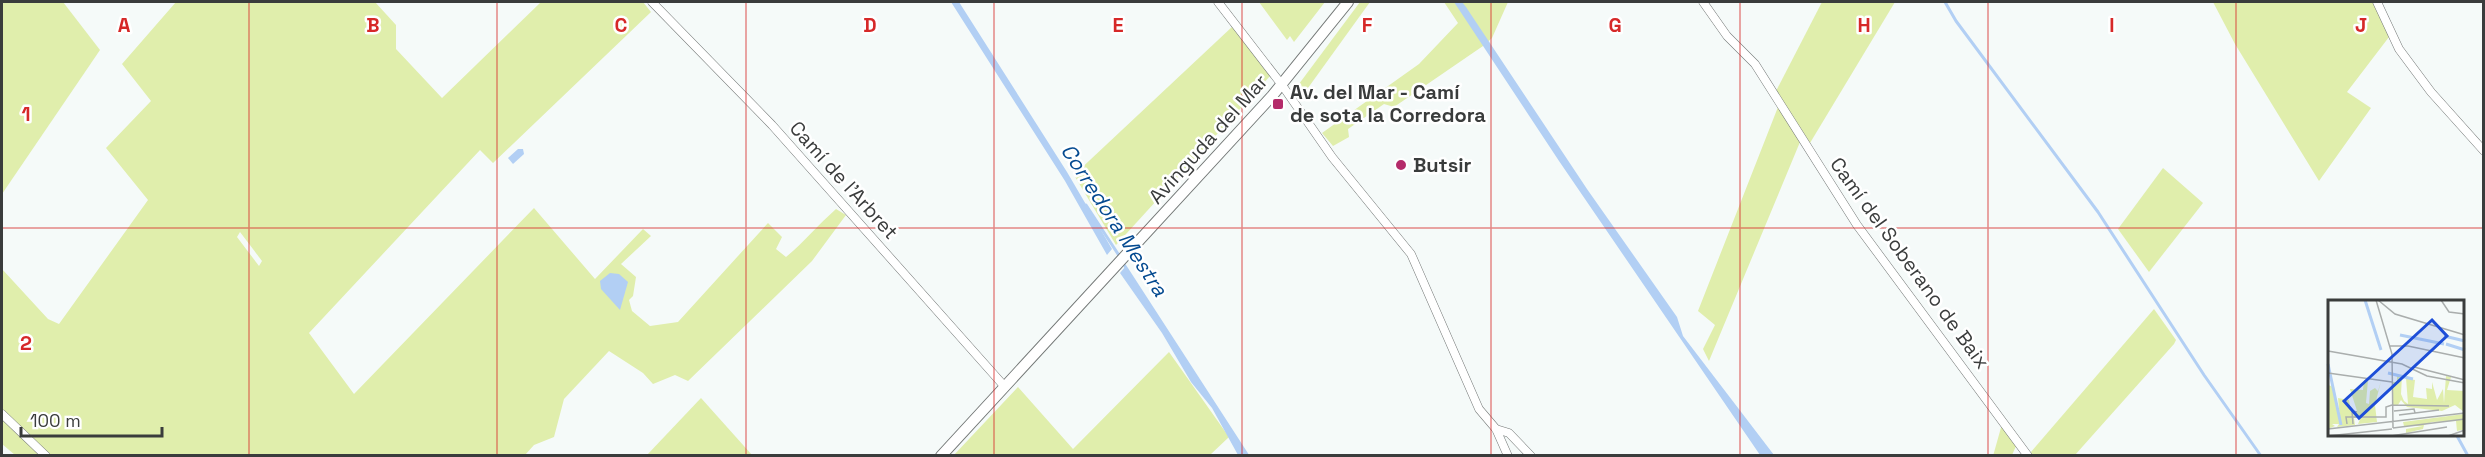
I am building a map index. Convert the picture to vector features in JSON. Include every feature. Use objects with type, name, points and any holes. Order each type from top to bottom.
[{"type":"street","name":"Camí de l'Arbret","points":[[652,2],[772,125],[1005,387]]},
{"type":"street","points":[[1218,2],[1282,85],[1332,158],[1411,254],[1479,409],[1496,429],[1508,456]]},
{"type":"street","name":"Avinguda del Mar","points":[[941,456],[1282,85],[1348,2]]},
{"type":"street","name":"Camí del Soberano de Baix","points":[[1703,2],[1727,36],[1755,64],[1857,225],[2028,456]]},
{"type":"street","points":[[2377,2],[2400,49],[2431,92],[2484,151]]},
{"type":"street","points":[[2,414],[46,456]]},
{"type":"street","points":[[1496,429],[1509,433],[1532,456]]},
{"type":"green space","points":[[2,2],[63,2],[100,50],[2,194]]},
{"type":"green space","points":[[176,2],[375,2],[396,25],[396,49],[442,98],[541,2],[643,2],[651,12],[493,163],[480,150],[309,333],[354,394],[534,208],[595,279],[643,229],[651,236],[621,264],[636,277],[633,296],[629,300],[632,311],[650,326],[678,322],[768,223],[782,237],[776,249],[786,257],[836,209],[846,215],[812,261],[688,381],[675,375],[653,384],[643,373],[609,351],[564,399],[554,437],[534,445],[525,455],[15,455],[2,444],[2,269],[48,319],[59,324],[148,200],[106,148],[151,101],[122,64]],"holes":[[[240,232],[262,261],[259,266],[237,237]]]},
{"type":"green space","points":[[1259,2],[1325,2],[1294,42],[1290,36],[1287,40]]},
{"type":"green space","points":[[1360,2],[1370,2],[1300,99],[1293,92]]},
{"type":"green space","points":[[1444,2],[1508,2],[1492,38],[1483,46],[1394,107],[1384,104],[1348,129],[1349,137],[1333,146],[1322,133],[1419,64],[1458,23]]},
{"type":"green space","points":[[1822,2],[1895,2],[1810,143],[1776,91]]},
{"type":"green space","points":[[2213,2],[2373,2],[2389,37],[2347,92],[2371,108],[2319,181],[2235,44]]},
{"type":"green space","points":[[1233,26],[1271,75],[1116,245],[1074,175]]},
{"type":"green space","points":[[1778,107],[1800,142],[1709,361],[1703,349],[1715,325],[1698,311]]},
{"type":"green space","points":[[2163,168],[2203,203],[2149,272],[2118,229]]},
{"type":"green space","points":[[2154,309],[2176,340],[2174,344],[2075,455],[2032,455],[2031,452]]},
{"type":"green space","points":[[1169,352],[1229,437],[1210,455],[953,456],[1018,387],[1073,449]]},
{"type":"green space","points":[[701,398],[752,455],[647,455]]},
{"type":"green space","points":[[2002,424],[2017,444],[2012,455],[1993,456]]},
{"type":"water","points":[[951,2],[959,2],[1067,172],[1112,249],[1107,255],[1065,181]]},
{"type":"water","points":[[1454,2],[1462,2],[1466,7],[1587,189],[1677,317],[1683,336],[1774,455],[1760,455],[1559,161]]},
{"type":"water","points":[[518,149],[523,149],[524,154],[513,164],[508,158]]},
{"type":"water","points":[[1125,267],[1247,455],[1238,455],[1212,408],[1191,382],[1162,333],[1120,273]]},
{"type":"water","points":[[610,273],[619,274],[628,282],[620,310],[601,289],[600,281]]},
{"type":"waterway","points":[[1945,2],[1956,21],[2098,212],[2204,375],[2261,456]]},
{"type":"waterway","name":"Corredora Mestra","points":[[1086,205],[1120,257]]},
{"type":"waterway","name":"Corredora Mestra","points":[[1123,263],[1248,456]]},
{"type":"waterway","points":[[2457,436],[2468,456]]},
{"type":"place","name":"Av. del Mar - Camí de sota la Corredora","points":[[1278,104]]},
{"type":"place","name":"Butsir","points":[[1401,165]]}]
